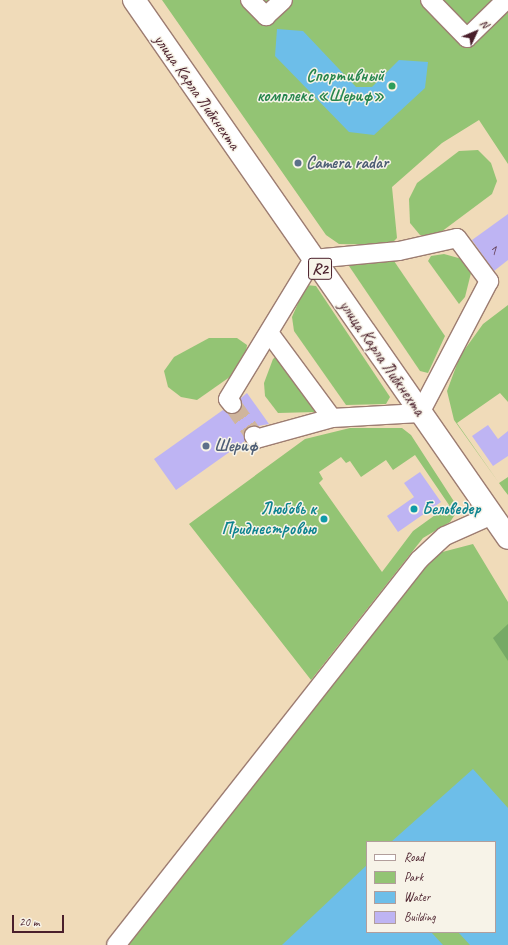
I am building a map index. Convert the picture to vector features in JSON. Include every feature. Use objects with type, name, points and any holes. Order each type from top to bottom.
[{"type":"main road","name":"улица Карла Либкнехта","points":[[134,0],[508,538]]},
{"type":"street","points":[[250,0],[266,16],[283,0]]},
{"type":"street","points":[[430,0],[467,38],[506,0]]},
{"type":"street","points":[[232,404],[228,399],[270,334],[313,259],[399,251],[457,238],[489,281],[420,413],[332,418],[256,439],[254,436]]},
{"type":"street","points":[[270,334],[332,418]]},
{"type":"street","points":[[116,945],[419,560],[445,536],[492,515]]},
{"type":"green space","name":"Спортивный комплекс «Шериф»","points":[[162,0],[508,0],[508,164],[479,120],[442,143],[392,187],[397,238],[390,245],[339,244],[326,235]]},
{"type":"green space","points":[[478,150],[491,163],[497,181],[492,194],[437,235],[420,235],[410,223],[409,199],[417,183],[459,151]]},
{"type":"green space","points":[[444,254],[462,259],[471,273],[465,297],[459,304],[428,261],[431,256]]},
{"type":"green space","points":[[394,261],[445,336],[428,373],[420,371],[349,266],[355,262]]},
{"type":"green space","points":[[306,285],[316,286],[390,397],[386,404],[346,405],[294,331],[292,317]]},
{"type":"green space","points":[[508,305],[508,402],[500,393],[457,423],[499,483],[454,420],[447,391],[460,356],[483,324]]},
{"type":"green space","points":[[209,338],[237,338],[247,345],[244,367],[197,400],[181,397],[168,387],[164,371],[174,357]]},
{"type":"green space","points":[[279,354],[317,406],[316,412],[278,413],[265,396],[264,383],[273,359]]},
{"type":"green space","points":[[350,428],[402,428],[411,435],[455,503],[456,513],[450,522],[423,538],[311,680],[189,524],[305,439]],"holes":[[[415,455],[449,505],[413,531],[382,572],[319,483],[323,479],[319,472],[341,457],[346,463],[350,461],[361,477],[386,460],[393,470]]]},
{"type":"green space","points":[[508,477],[508,495],[504,490],[499,483]]},
{"type":"green space","points":[[473,544],[508,602],[508,945],[118,945],[427,556]]},
{"type":"green space","points":[[508,624],[508,661],[493,638]]},
{"type":"water","points":[[277,29],[303,31],[356,87],[372,87],[399,60],[428,62],[425,88],[374,135],[349,132],[275,56]]},
{"type":"water","points":[[473,769],[508,808],[508,945],[470,945],[459,933],[496,933],[496,841],[392,841]]},
{"type":"water","points":[[366,866],[366,933],[432,933],[443,945],[282,945]]},
{"type":"building","points":[[508,214],[508,260],[494,271],[472,240]]},
{"type":"building","name":"Шериф","points":[[247,393],[269,424],[248,428],[245,441],[176,490],[154,459],[223,410],[229,414],[238,412],[241,398]]},
{"type":"building","points":[[488,425],[498,439],[508,431],[508,456],[493,466],[472,436]]},
{"type":"building","name":"Бельведер","points":[[420,472],[441,502],[398,532],[387,516],[414,497],[404,483]]},
{"type":"tunnel","points":[[232,404],[254,436]]},
{"type":"place","name":"Спортивный комплекс «Шериф»","points":[[392,86]]},
{"type":"place","name":"Camera radar","points":[[298,163]]},
{"type":"place","name":"Шериф","points":[[206,446]]},
{"type":"place","name":"Бельведер","points":[[414,509]]},
{"type":"place","name":"Любовь к Приднестровью","points":[[324,519]]}]
